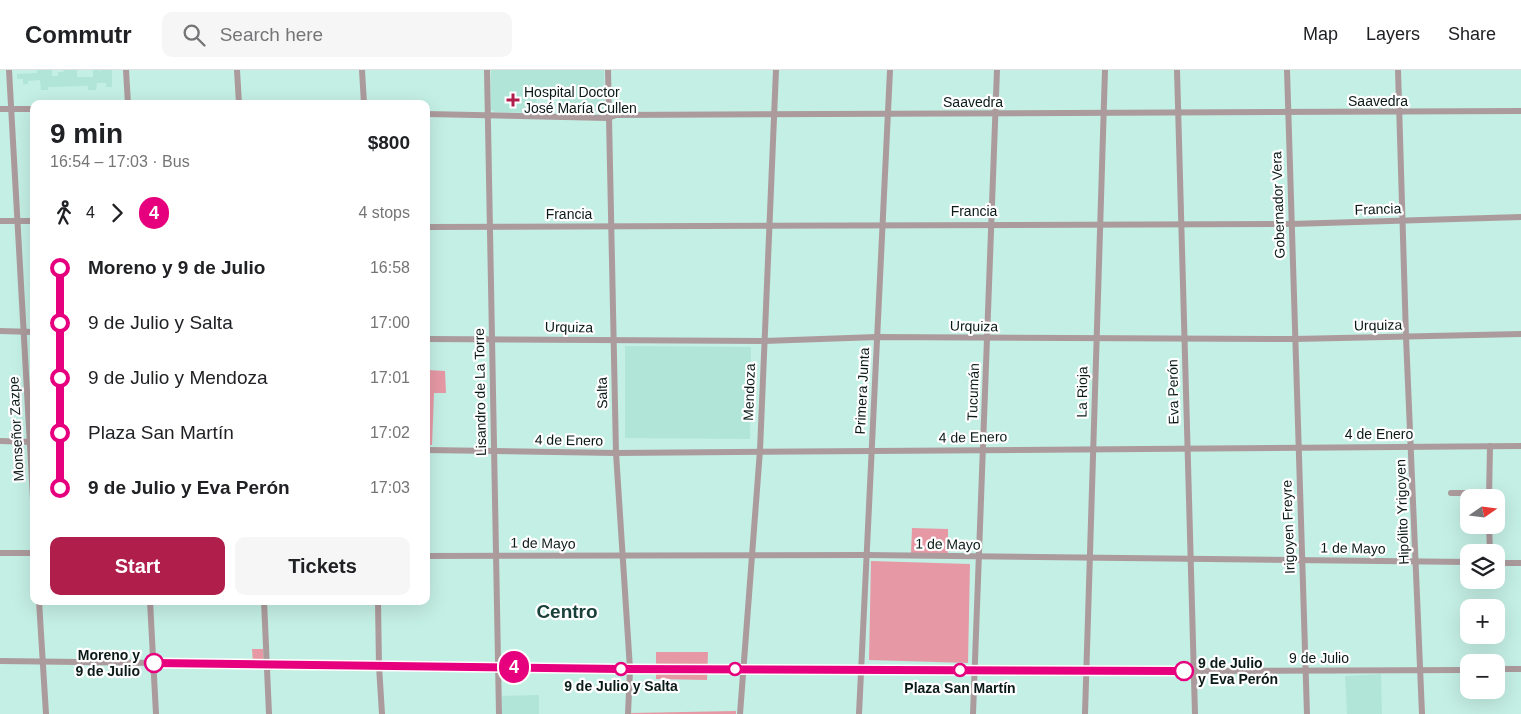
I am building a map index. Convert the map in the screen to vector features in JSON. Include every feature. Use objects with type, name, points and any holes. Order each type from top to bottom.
[{"type":"street","name":"Monseñor Zazpe","points":[[10,70],[30,414]]},
{"type":"street","points":[[126,70],[128,100]]},
{"type":"street","points":[[237,70],[239,100]]},
{"type":"street","points":[[362,70],[364,100]]},
{"type":"street","name":"Lisandro de La Torre","points":[[488,70],[499,714]]},
{"type":"street","name":"Salta","points":[[608,70],[616,453],[630,669],[628,714]]},
{"type":"street","name":"Mendoza","points":[[740,714],[760,450],[776,70]]},
{"type":"street","name":"Primera Junta","points":[[859,714],[890,70]]},
{"type":"street","name":"Tucumán","points":[[973,714],[997,70]]},
{"type":"street","name":"La Rioja","points":[[1086,714],[1105,70]]},
{"type":"street","name":"Eva Perón","points":[[1177,70],[1189,559],[1195,714]]},
{"type":"street","name":"Gobernador Vera","points":[[1287,70],[1294,339]]},
{"type":"street","name":"Hipólito Yrigoyen","points":[[1398,70],[1406,337],[1422,714]]},
{"type":"street","points":[[0,109],[30,109]]},
{"type":"street","name":"Saavedra","points":[[430,114],[608,118],[616,116],[774,114],[1288,114],[1521,111]]},
{"type":"street","name":"Francia","points":[[430,227],[883,224],[1182,225],[1291,224],[1521,217]]},
{"type":"street","points":[[0,220],[30,222]]},
{"type":"street","points":[[0,332],[30,332]]},
{"type":"street","name":"Urquiza","points":[[430,339],[764,341],[877,338],[1294,339],[1521,334]]},
{"type":"street","name":"Irigoyen Freyre","points":[[1294,339],[1307,714]]},
{"type":"street","points":[[0,441],[30,442]]},
{"type":"street","points":[[1489,489],[1490,446]]},
{"type":"street","name":"4 de Enero","points":[[430,450],[616,453],[760,450],[871,451],[1521,446]]},
{"type":"street","points":[[1451,493],[1460,493]]},
{"type":"street","points":[[0,554],[30,553]]},
{"type":"street","name":"1 de Mayo","points":[[430,556],[866,555],[1460,562]]},
{"type":"street","points":[[1505,563],[1521,563]]},
{"type":"street","points":[[39,605],[46,714]]},
{"type":"street","points":[[150,605],[156,714]]},
{"type":"street","points":[[264,605],[269,714]]},
{"type":"street","points":[[378,605],[382,714]]},
{"type":"street","name":"9 de Julio","points":[[0,662],[630,669],[1460,670]]},
{"type":"street","points":[[1505,670],[1521,669]]},
{"type":"shaded area","points":[[37,70],[52,70],[52,76],[58,76],[58,72],[63,72],[64,70],[77,70],[77,77],[93,77],[93,70],[99,70],[99,74],[100,70],[112,70],[112,87],[106,87],[106,83],[97,83],[96,90],[88,90],[88,86],[48,87],[48,90],[41,90],[40,80],[28,81],[28,84],[23,84],[23,79],[17,79],[17,74],[37,73]]},
{"type":"shaded area","name":"Hospital Doctor José María Cullen","points":[[491,70],[604,70],[605,109],[602,112],[560,112],[560,91],[536,91],[537,113],[495,112],[491,109]]},
{"type":"shaded area","points":[[625,346],[751,347],[750,439],[625,438]]},
{"type":"shaded area","points":[[430,370],[445,371],[446,393],[434,393],[432,445],[430,445]]},
{"type":"shaded area","points":[[912,528],[948,529],[948,554],[911,553]]},
{"type":"shaded area","name":"Plaza San Martín","points":[[871,561],[970,564],[968,663],[869,660]]},
{"type":"shaded area","points":[[252,649],[263,649],[264,663],[253,662]]},
{"type":"shaded area","points":[[656,652],[708,652],[707,680],[656,679]]},
{"type":"shaded area","points":[[1381,674],[1382,714],[1347,714],[1345,676]]},
{"type":"shaded area","points":[[539,695],[539,714],[502,714],[502,696]]},
{"type":"shaded area","points":[[736,711],[736,714],[631,714],[631,713]]},
{"type":"bus line","name":"4","points":[[154,663],[620,669],[1184,671]]},
{"type":"place","name":"Hospital Doctor José María Cullen","points":[[513,100]]},
{"type":"place","name":"Moreno y 9 de Julio","points":[[154,663]]},
{"type":"place","name":"9 de Julio y Salta","points":[[621,669]]},
{"type":"place","name":"Plaza San Martín","points":[[960,670]]},
{"type":"place","name":"9 de Julio y Eva Perón","points":[[1184,671]]},
{"type":"district","name":"Centro","points":[[567,611]]}]
